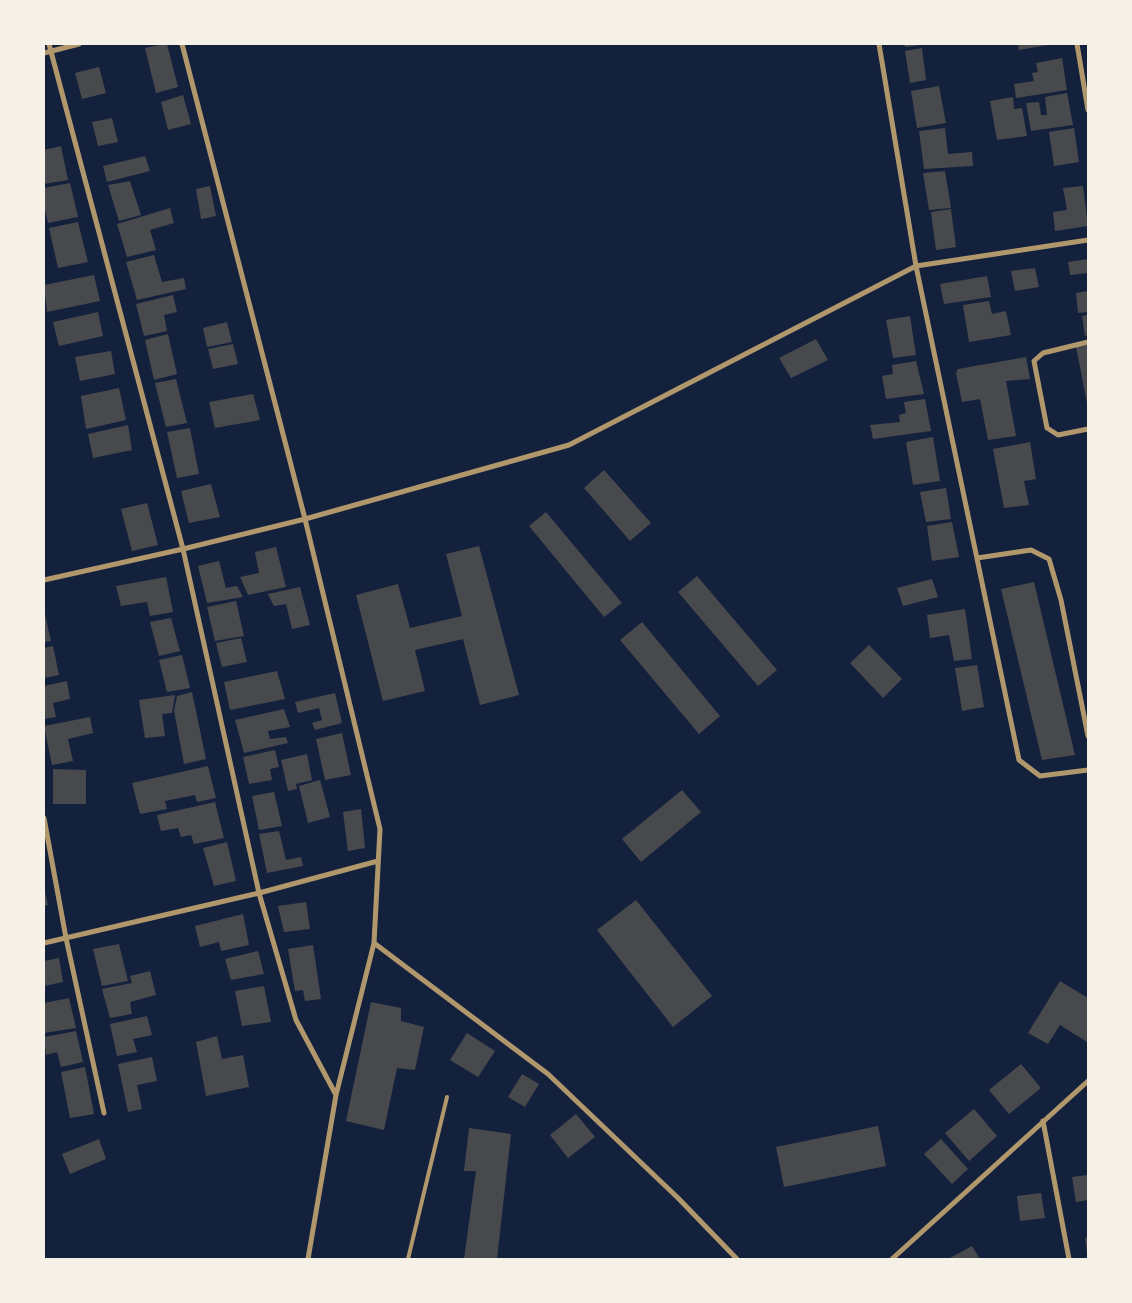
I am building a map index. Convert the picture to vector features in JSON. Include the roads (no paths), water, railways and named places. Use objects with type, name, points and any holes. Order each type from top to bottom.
[{"type":"street","points":[[49,44],[183,549],[259,893],[296,1020],[336,1095]]},
{"type":"street","points":[[44,53],[79,44]]},
{"type":"street","points":[[182,44],[304,519],[380,829],[374,943],[336,1095],[308,1259]]},
{"type":"street","points":[[880,44],[916,266],[1019,760],[1040,776],[1088,770]]},
{"type":"street","points":[[1077,44],[1088,110]]},
{"type":"street","points":[[44,580],[183,549],[304,519],[569,445],[916,266],[1088,240]]},
{"type":"street","points":[[1088,342],[1043,353],[1034,361],[1047,428],[1058,435],[1088,429]]},
{"type":"street","points":[[977,558],[1031,550],[1049,559],[1061,600],[1088,736]]},
{"type":"street","points":[[44,818],[66,938],[104,1113]]},
{"type":"street","points":[[44,943],[259,893],[378,861]]},
{"type":"street","points":[[374,943],[548,1074],[678,1198],[737,1259]]},
{"type":"street","points":[[892,1259],[1088,1081]]},
{"type":"street","points":[[1042,1121],[1069,1259]]},
{"type":"lane","points":[[408,1259],[446,1097]]}]
